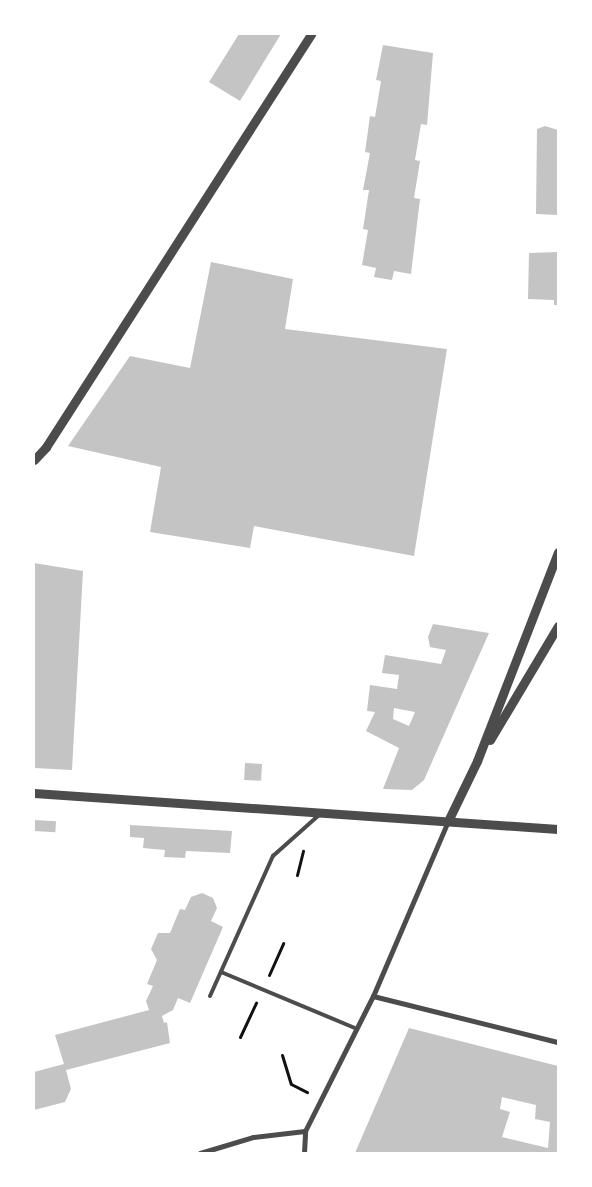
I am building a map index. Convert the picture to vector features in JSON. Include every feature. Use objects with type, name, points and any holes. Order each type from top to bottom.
[{"type":"street","points":[[34,460],[51,438],[311,34]]},
{"type":"street","points":[[304,1153],[305,1131],[373,996],[448,821],[477,761],[558,552]]},
{"type":"street","points":[[477,761],[558,626]]},
{"type":"street","points":[[34,793],[558,828]]},
{"type":"street","points":[[373,996],[558,1042]]},
{"type":"street","points":[[200,1153],[253,1137],[305,1131]]},
{"type":"lane","points":[[210,996],[273,856],[304,832],[322,811]]},
{"type":"lane","points":[[221,972],[357,1029]]},
{"type":"path","points":[[282,1055],[291,1084],[321,1100]]},
{"type":"building","points":[[239,34],[281,34],[240,101],[209,82]]},
{"type":"building","points":[[383,45],[433,53],[427,125],[421,124],[415,160],[420,161],[414,198],[420,199],[411,274],[394,271],[392,280],[374,277],[376,268],[362,265],[368,230],[363,229],[369,190],[363,190],[370,153],[365,152],[370,116],[375,117],[381,81],[376,80]]},
{"type":"building","points":[[545,126],[558,130],[558,215],[536,214],[537,129]]},
{"type":"building","points":[[558,252],[558,305],[554,305],[554,300],[528,299],[529,253]]},
{"type":"building","points":[[211,262],[293,279],[285,329],[447,349],[414,556],[254,526],[250,548],[150,532],[161,467],[68,446],[130,356],[190,368]]},
{"type":"building","points":[[34,563],[83,571],[72,770],[34,768]]},
{"type":"building","points":[[433,624],[489,633],[424,780],[412,790],[383,789],[399,748],[366,731],[375,712],[367,711],[370,685],[397,689],[399,675],[382,673],[385,655],[441,664],[446,650],[430,647],[428,637]],"holes":[[[394,708],[415,712],[409,726],[393,719]]]},
{"type":"building","points":[[245,763],[262,764],[261,781],[244,780]]},
{"type":"building","points":[[34,820],[56,821],[55,832],[34,831]]},
{"type":"building","points":[[130,825],[232,831],[230,853],[186,851],[185,858],[164,857],[165,850],[143,848],[144,838],[130,837]]},
{"type":"building","points":[[202,893],[213,898],[217,908],[211,921],[223,927],[190,1003],[178,998],[173,1010],[162,1016],[164,1023],[167,1022],[170,1043],[66,1070],[71,1089],[65,1102],[34,1110],[34,1072],[64,1064],[55,1035],[149,1010],[146,1001],[153,986],[147,984],[157,960],[151,949],[158,933],[170,933],[180,909],[185,910],[191,897]]},
{"type":"building","points":[[409,1028],[558,1066],[558,1153],[355,1153]],"holes":[[[502,1097],[536,1105],[535,1119],[550,1122],[548,1148],[502,1137],[510,1112],[500,1109]]]}]
